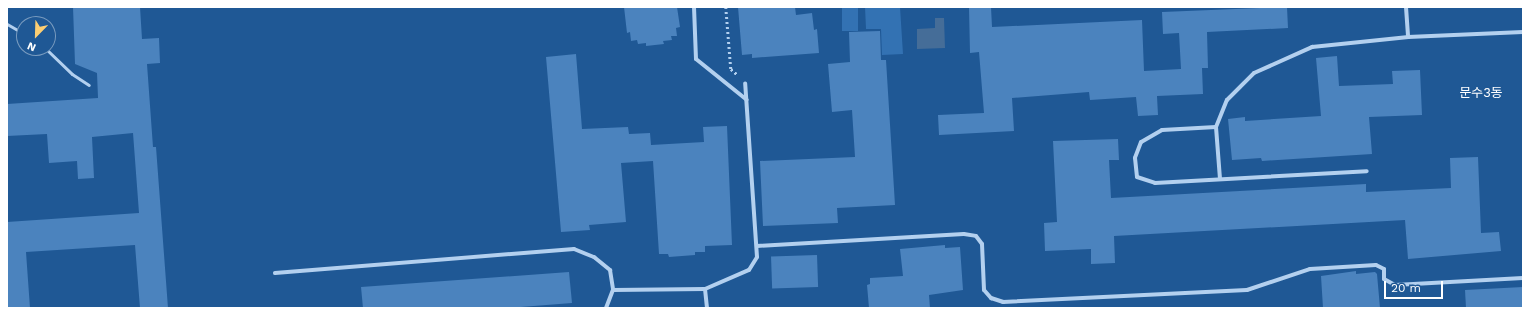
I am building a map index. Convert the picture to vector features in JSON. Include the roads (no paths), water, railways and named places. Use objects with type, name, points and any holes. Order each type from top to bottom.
[{"type":"street","points":[[694,7],[696,59],[747,100]]},
{"type":"street","points":[[1406,7],[1408,37]]},
{"type":"street","points":[[1220,179],[1216,127],[1227,100],[1254,73],[1312,47],[1408,37],[1523,32]]},
{"type":"street","points":[[613,290],[705,289],[749,270],[756,257],[757,246],[745,83]]},
{"type":"street","points":[[1216,127],[1162,130],[1141,142],[1134,158],[1137,177],[1155,183],[1367,171]]},
{"type":"street","points":[[757,246],[964,234],[976,236],[982,244],[984,290],[991,298],[1003,302],[1247,290],[1310,269],[1376,265],[1384,269],[1384,279],[1396,285],[1523,278]]},
{"type":"street","points":[[275,273],[574,249],[594,257],[610,270],[613,290],[606,308]]},
{"type":"street","points":[[705,289],[707,308]]},
{"type":"lane","points":[[7,24],[16,29]]},
{"type":"lane","points":[[53,56],[72,74],[88,84]]},
{"type":"district","name":"문수3동","points":[[1481,93]]}]
